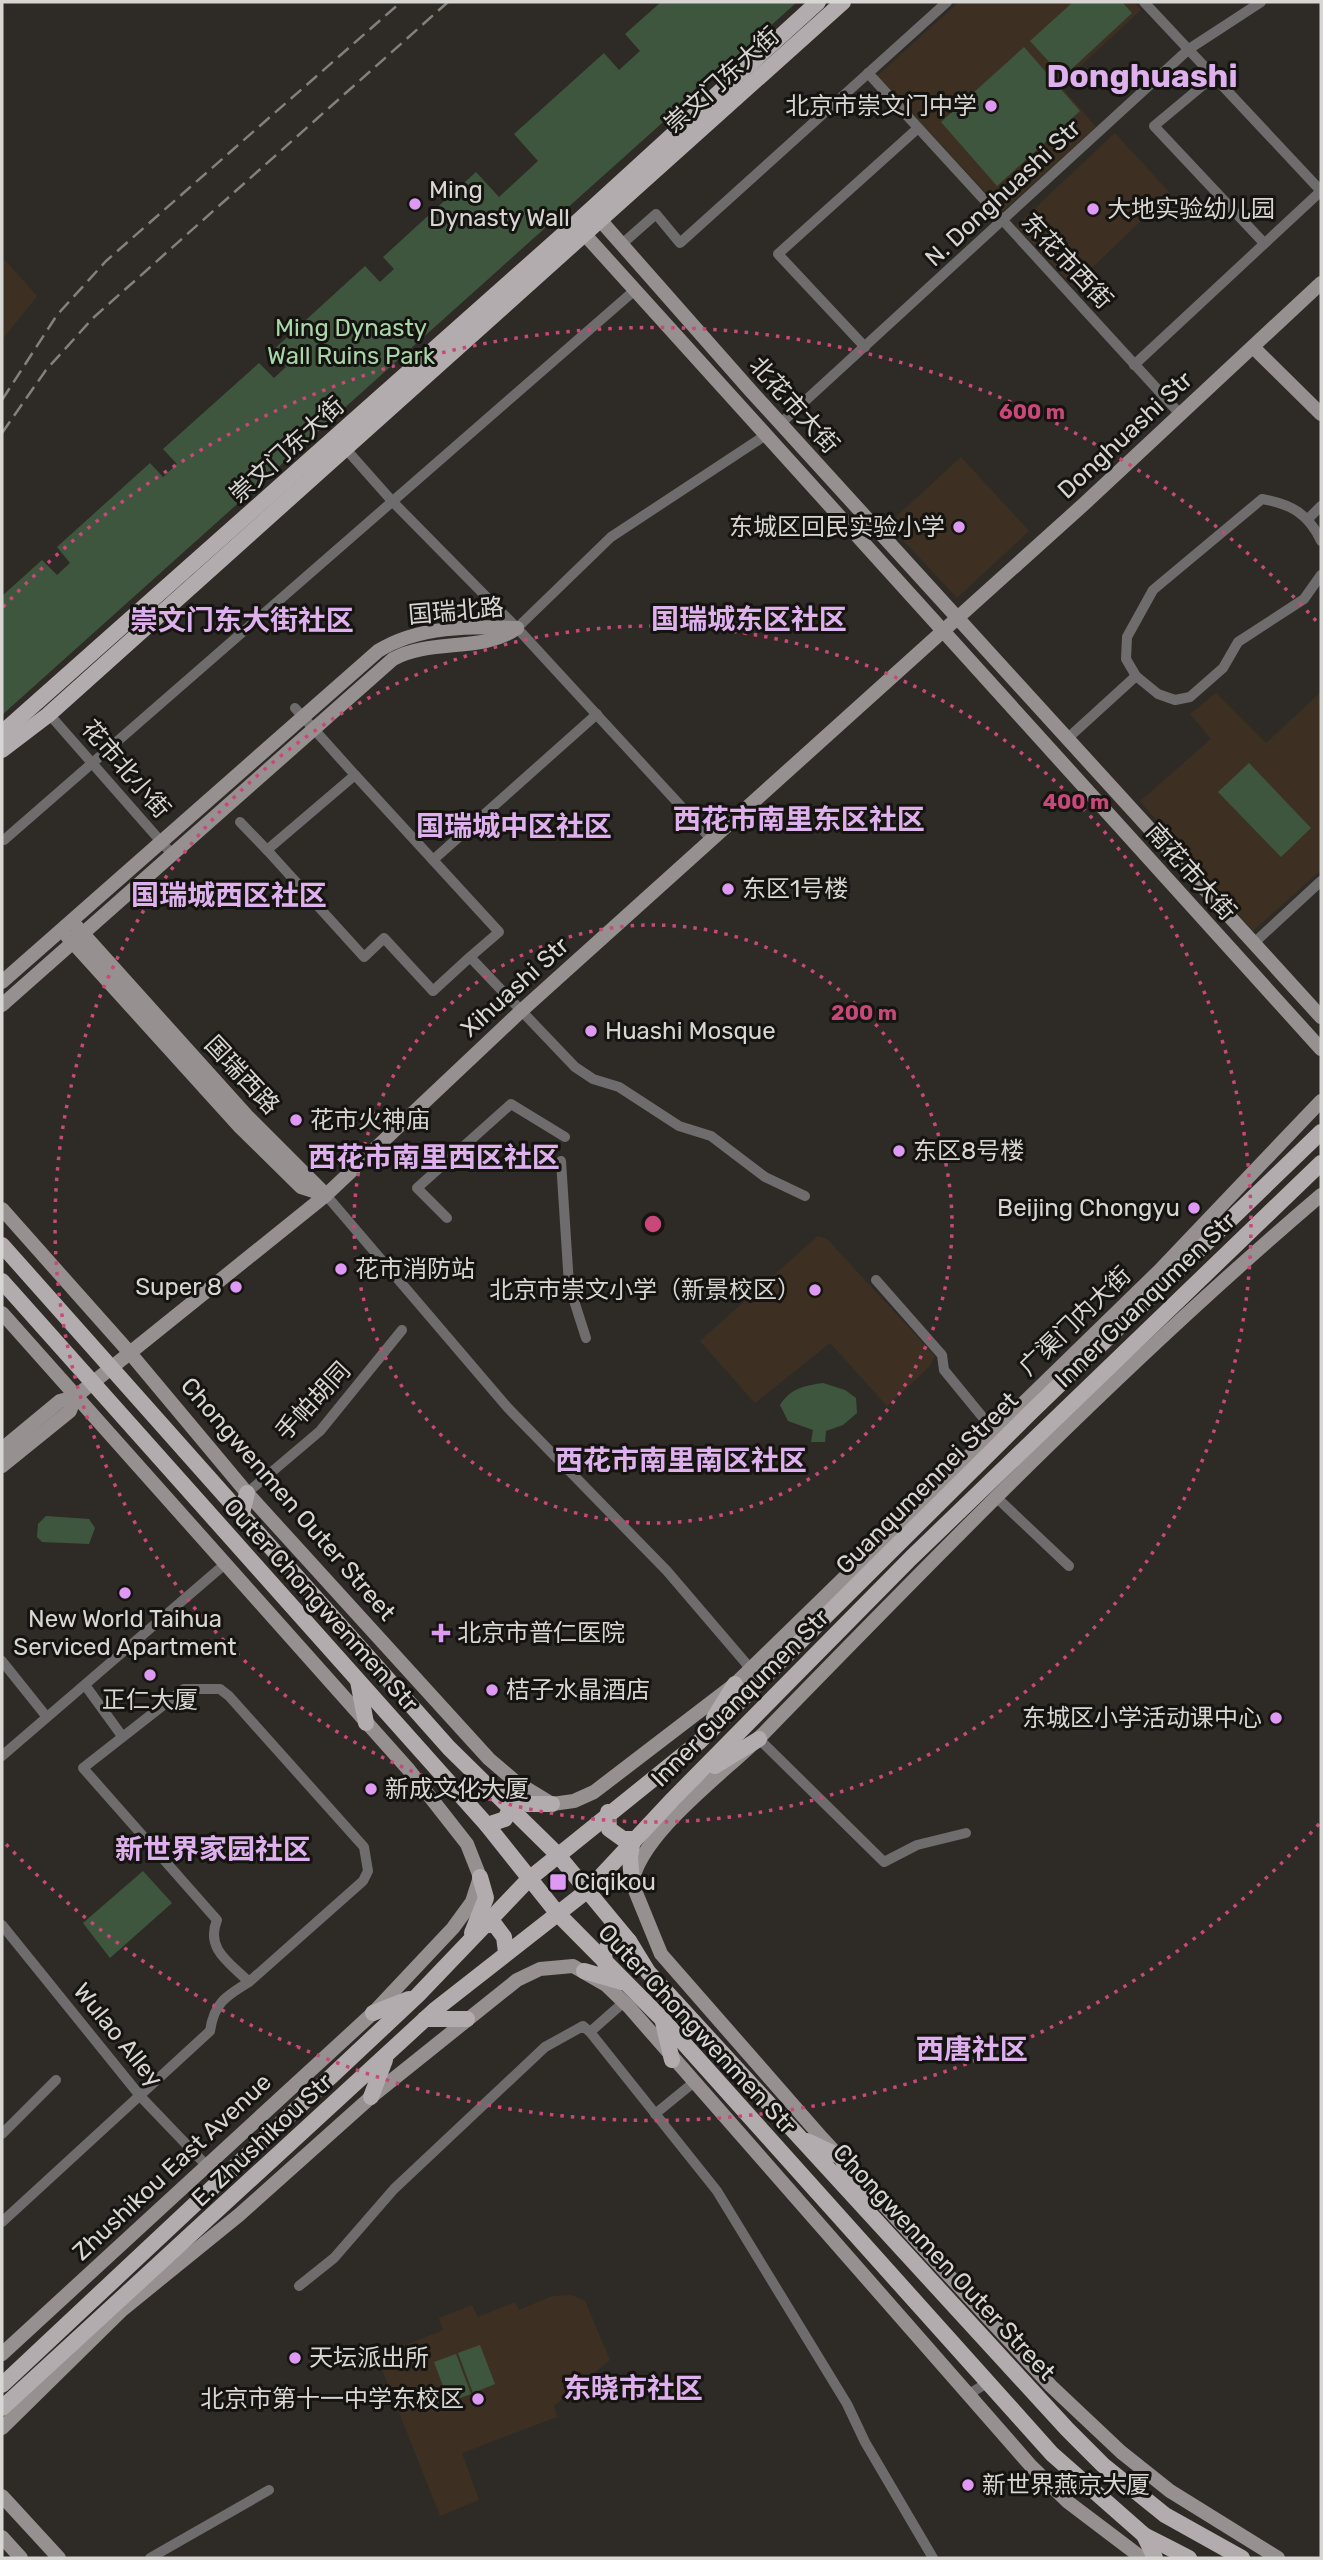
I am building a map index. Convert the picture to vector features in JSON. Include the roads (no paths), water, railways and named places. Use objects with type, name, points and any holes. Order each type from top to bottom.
[{"type":"main road","name":"崇文门东大街","points":[[595,215],[818,2]]},
{"type":"main road","name":"崇文门东大街","points":[[595,215],[843,2]]},
{"type":"main road","points":[[2,750],[49,714],[345,448],[595,215]]},
{"type":"main road","name":"崇文门东大街","points":[[2,733],[580,229]]},
{"type":"main road","name":"Guanqumennei Street","points":[[528,1879],[608,1812],[650,1784],[699,1742],[1029,1414],[1321,1132]]},
{"type":"main road","name":"Inner Guanqumen Str","points":[[558,1914],[588,1890],[633,1839],[921,1548],[1321,1163]]},
{"type":"main road","points":[[2,1245],[110,1368]]},
{"type":"main road","name":"Outer Chongwenmen Str","points":[[2,1281],[487,1825],[558,1914],[663,2020],[1052,2454],[1144,2535],[1189,2558]]},
{"type":"main road","name":"Chongwenmen Outer Street","points":[[110,1368],[449,1748],[557,1854],[629,1941],[648,1972],[869,2216],[1103,2465],[1165,2515],[1242,2558]]},
{"type":"main road","points":[[241,1517],[247,1493]]},
{"type":"main road","points":[[358,1679],[366,1723]]},
{"type":"main road","points":[[699,1742],[735,1684]]},
{"type":"main road","points":[[692,1780],[759,1739]]},
{"type":"main road","points":[[484,1781],[509,1797],[528,1804],[552,1804]]},
{"type":"main road","points":[[487,1825],[505,1819],[512,1807]]},
{"type":"main road","points":[[608,1812],[609,1829],[623,1839],[633,1839],[630,1857],[632,1883]]},
{"type":"main road","points":[[469,1942],[486,1898],[481,1877]]},
{"type":"main road","name":"Zhushikou East Avenue","points":[[2,2385],[418,1995],[528,1879]]},
{"type":"main road","name":"E. Zhushikou Str","points":[[2,2408],[425,2019],[506,1952],[558,1914]]},
{"type":"main road","points":[[484,1925],[495,1925],[501,1932],[506,1952]]},
{"type":"main road","points":[[605,1964],[605,1949],[610,1941],[629,1941]]},
{"type":"main road","points":[[584,1971],[626,1984]]},
{"type":"main road","points":[[373,2012],[418,1995]]},
{"type":"main road","points":[[425,2019],[467,2019]]},
{"type":"main road","points":[[663,2020],[672,2060]]},
{"type":"main road","points":[[371,2097],[386,2056]]},
{"type":"main road","points":[[800,2138],[841,2157],[869,2216]]},
{"type":"main road","points":[[1144,2535],[1155,2558]]},
{"type":"street","points":[[622,244],[656,214],[680,243],[947,2]]},
{"type":"street","points":[[1134,365],[1321,191],[1144,2]]},
{"type":"street","name":"N. Donghuashi Str","points":[[780,423],[1003,223],[1189,50],[1261,2]]},
{"type":"street","name":"东花市西街","points":[[868,73],[1180,414]]},
{"type":"street","points":[[1214,76],[1154,126],[1264,243]]},
{"type":"street","points":[[865,347],[778,254],[917,129]]},
{"type":"street","name":"北花市大街","points":[[595,215],[958,618]]},
{"type":"street","name":"北花市大街","points":[[580,229],[943,631]]},
{"type":"street","name":"Donghuashi Str","points":[[943,631],[1321,283]]},
{"type":"street","points":[[4,840],[635,289]]},
{"type":"street","points":[[1253,347],[1321,414]]},
{"type":"street","points":[[517,628],[611,537],[766,435]]},
{"type":"street","points":[[345,448],[391,501],[517,628],[712,840]]},
{"type":"street","points":[[1321,541],[1309,518],[1285,503],[1262,499],[1153,590],[1126,637],[1126,659],[1136,676],[1158,694],[1175,701],[1189,696],[1223,668],[1238,642],[1304,599],[1321,575]]},
{"type":"street","points":[[1309,518],[1321,506]]},
{"type":"street","name":"南花市大街","points":[[958,618],[1321,1017]]},
{"type":"street","name":"国瑞北路","points":[[2,982],[66,925],[166,847],[298,713],[395,640],[411,634],[489,626],[517,628]]},
{"type":"street","name":"国瑞北路","points":[[2,1005],[393,659],[403,653],[502,639],[517,628]]},
{"type":"street","name":"南花市大街","points":[[943,631],[1321,1049]]},
{"type":"street","name":"Xihuashi Str","points":[[75,1397],[326,1195],[520,1012],[943,631]]},
{"type":"street","points":[[1068,737],[1136,676]]},
{"type":"street","points":[[240,822],[364,957],[384,938],[433,991],[499,932],[298,713]]},
{"type":"street","name":"花市北小街","points":[[49,714],[166,847]]},
{"type":"street","points":[[433,860],[597,714]]},
{"type":"street","points":[[267,850],[355,775]]},
{"type":"street","points":[[1255,942],[1321,881]]},
{"type":"street","name":"国瑞西路","points":[[66,925],[249,1136],[301,1187],[326,1195]]},
{"type":"street","points":[[470,957],[520,1012],[584,1073],[619,1087],[679,1126],[711,1136],[765,1177],[805,1196]]},
{"type":"street","name":"广渠门内大街","points":[[552,1804],[574,1801],[594,1792],[735,1684],[1159,1271],[1321,1101]]},
{"type":"street","points":[[447,1218],[417,1188],[511,1104],[565,1137]]},
{"type":"street","points":[[561,1161],[569,1285],[586,1338]]},
{"type":"street","points":[[326,1195],[509,1408],[667,1571],[750,1668]]},
{"type":"street","points":[[632,1883],[660,1832],[759,1739],[995,1496],[1237,1266],[1321,1195]]},
{"type":"street","name":"Chongwenmen Outer Street","points":[[2,1209],[130,1353],[247,1493],[489,1759],[516,1782],[552,1804]]},
{"type":"street","points":[[876,1280],[942,1355],[944,1370],[983,1414],[994,1431]]},
{"type":"street","points":[[2,1313],[366,1723],[467,1844],[481,1877]]},
{"type":"street","name":"手帕胡同","points":[[247,1493],[320,1431],[402,1330]]},
{"type":"street","points":[[2,1449],[60,1401],[75,1397]]},
{"type":"street","points":[[2,1465],[70,1411],[75,1397]]},
{"type":"street","points":[[995,1496],[1069,1566]]},
{"type":"street","points":[[2,1756],[225,1564]]},
{"type":"street","points":[[2,1661],[46,1716]]},
{"type":"street","points":[[85,1685],[121,1736]]},
{"type":"street","points":[[2,2222],[210,2031],[212,2013],[228,1994],[249,1982],[363,1881],[368,1871],[364,1847],[220,1689],[184,1689],[121,1736],[83,1769],[217,1920],[212,1933],[215,1948],[249,1982]]},
{"type":"street","points":[[759,1739],[884,1862],[917,1845],[966,1833]]},
{"type":"street","name":"Zhushikou East Avenue","points":[[2,2354],[208,2167],[373,2012],[453,1928],[472,1902],[481,1877]]},
{"type":"street","name":"Chongwenmen Outer Street","points":[[632,1883],[662,1954],[712,2014],[1051,2385],[1121,2452],[1170,2490],[1279,2558]]},
{"type":"street","name":"Wulao Alley","points":[[2,1925],[141,2097],[208,2167]]},
{"type":"street","points":[[2,2428],[122,2311],[239,2215],[371,2097],[517,1980],[540,1969],[559,1965],[584,1971],[624,2002],[672,2060],[1031,2466],[1068,2502],[1142,2558]]},
{"type":"street","points":[[590,2032],[624,2002]]},
{"type":"street","points":[[299,2287],[334,2258],[394,2189],[545,2047],[583,2026],[717,2191],[847,2404],[865,2442],[933,2558]]},
{"type":"street","points":[[2,2134],[56,2081]]},
{"type":"street","points":[[655,2114],[693,2083]]},
{"type":"street","points":[[969,2394],[988,2383]]},
{"type":"street","points":[[150,2558],[269,2490]]},
{"type":"street","points":[[2,2496],[59,2558]]},
{"type":"street","points":[[2,2537],[21,2558]]},
{"type":"railway","points":[[2,400],[57,315],[106,261],[401,2]]},
{"type":"railway","points":[[2,433],[46,370],[93,318],[448,2]]},
{"type":"place","name":"北京市崇文门中学","points":[[991,106]]},
{"type":"place","name":"Ming Dynasty Wall","points":[[415,204]]},
{"type":"place","name":"大地实验幼儿园","points":[[1093,209]]},
{"type":"place","name":"东城区回民实验小学","points":[[959,527]]},
{"type":"place","name":"东区1号楼","points":[[728,889]]},
{"type":"place","name":"Huashi Mosque","points":[[591,1031]]},
{"type":"place","name":"花市火神庙","points":[[296,1120]]},
{"type":"place","name":"东区8号楼","points":[[899,1151]]},
{"type":"place","name":"Beijing Chongyu","points":[[1194,1208]]},
{"type":"place","name":"花市消防站","points":[[341,1269]]},
{"type":"place","name":"Super 8","points":[[236,1287]]},
{"type":"place","name":"北京市崇文小学（新景校区）","points":[[815,1290]]},
{"type":"place","name":"New World Taihua Serviced Apartment","points":[[125,1593]]},
{"type":"place","name":"北京市普仁医院","points":[[441,1633]]},
{"type":"place","name":"正仁大厦","points":[[150,1675]]},
{"type":"place","name":"桔子水晶酒店","points":[[492,1690]]},
{"type":"place","name":"东城区小学活动课中心","points":[[1276,1718]]},
{"type":"place","name":"新成文化大厦","points":[[371,1789]]},
{"type":"place","name":"Ciqikou","points":[[558,1882]]},
{"type":"place","name":"天坛派出所","points":[[295,2358]]},
{"type":"place","name":"北京市第十一中学东校区","points":[[478,2399]]},
{"type":"place","name":"新世界燕京大厦","points":[[968,2485]]},
{"type":"district","name":"Donghuashi","points":[[1142,76]]},
{"type":"district","name":"国瑞城东区社区","points":[[749,619]]},
{"type":"district","name":"崇文门东大街社区","points":[[242,620]]},
{"type":"district","name":"西花市南里东区社区","points":[[799,819]]},
{"type":"district","name":"国瑞城中区社区","points":[[514,826]]},
{"type":"district","name":"国瑞城西区社区","points":[[229,895]]},
{"type":"district","name":"西花市南里西区社区","points":[[434,1157]]},
{"type":"district","name":"西花市南里南区社区","points":[[681,1460]]},
{"type":"district","name":"新世界家园社区","points":[[213,1849]]},
{"type":"district","name":"西唐社区","points":[[972,2049]]},
{"type":"district","name":"东晓市社区","points":[[633,2388]]},
{"type":"park label","name":"Ming Dynasty Wall Ruins Park","points":[[351,342]]}]
